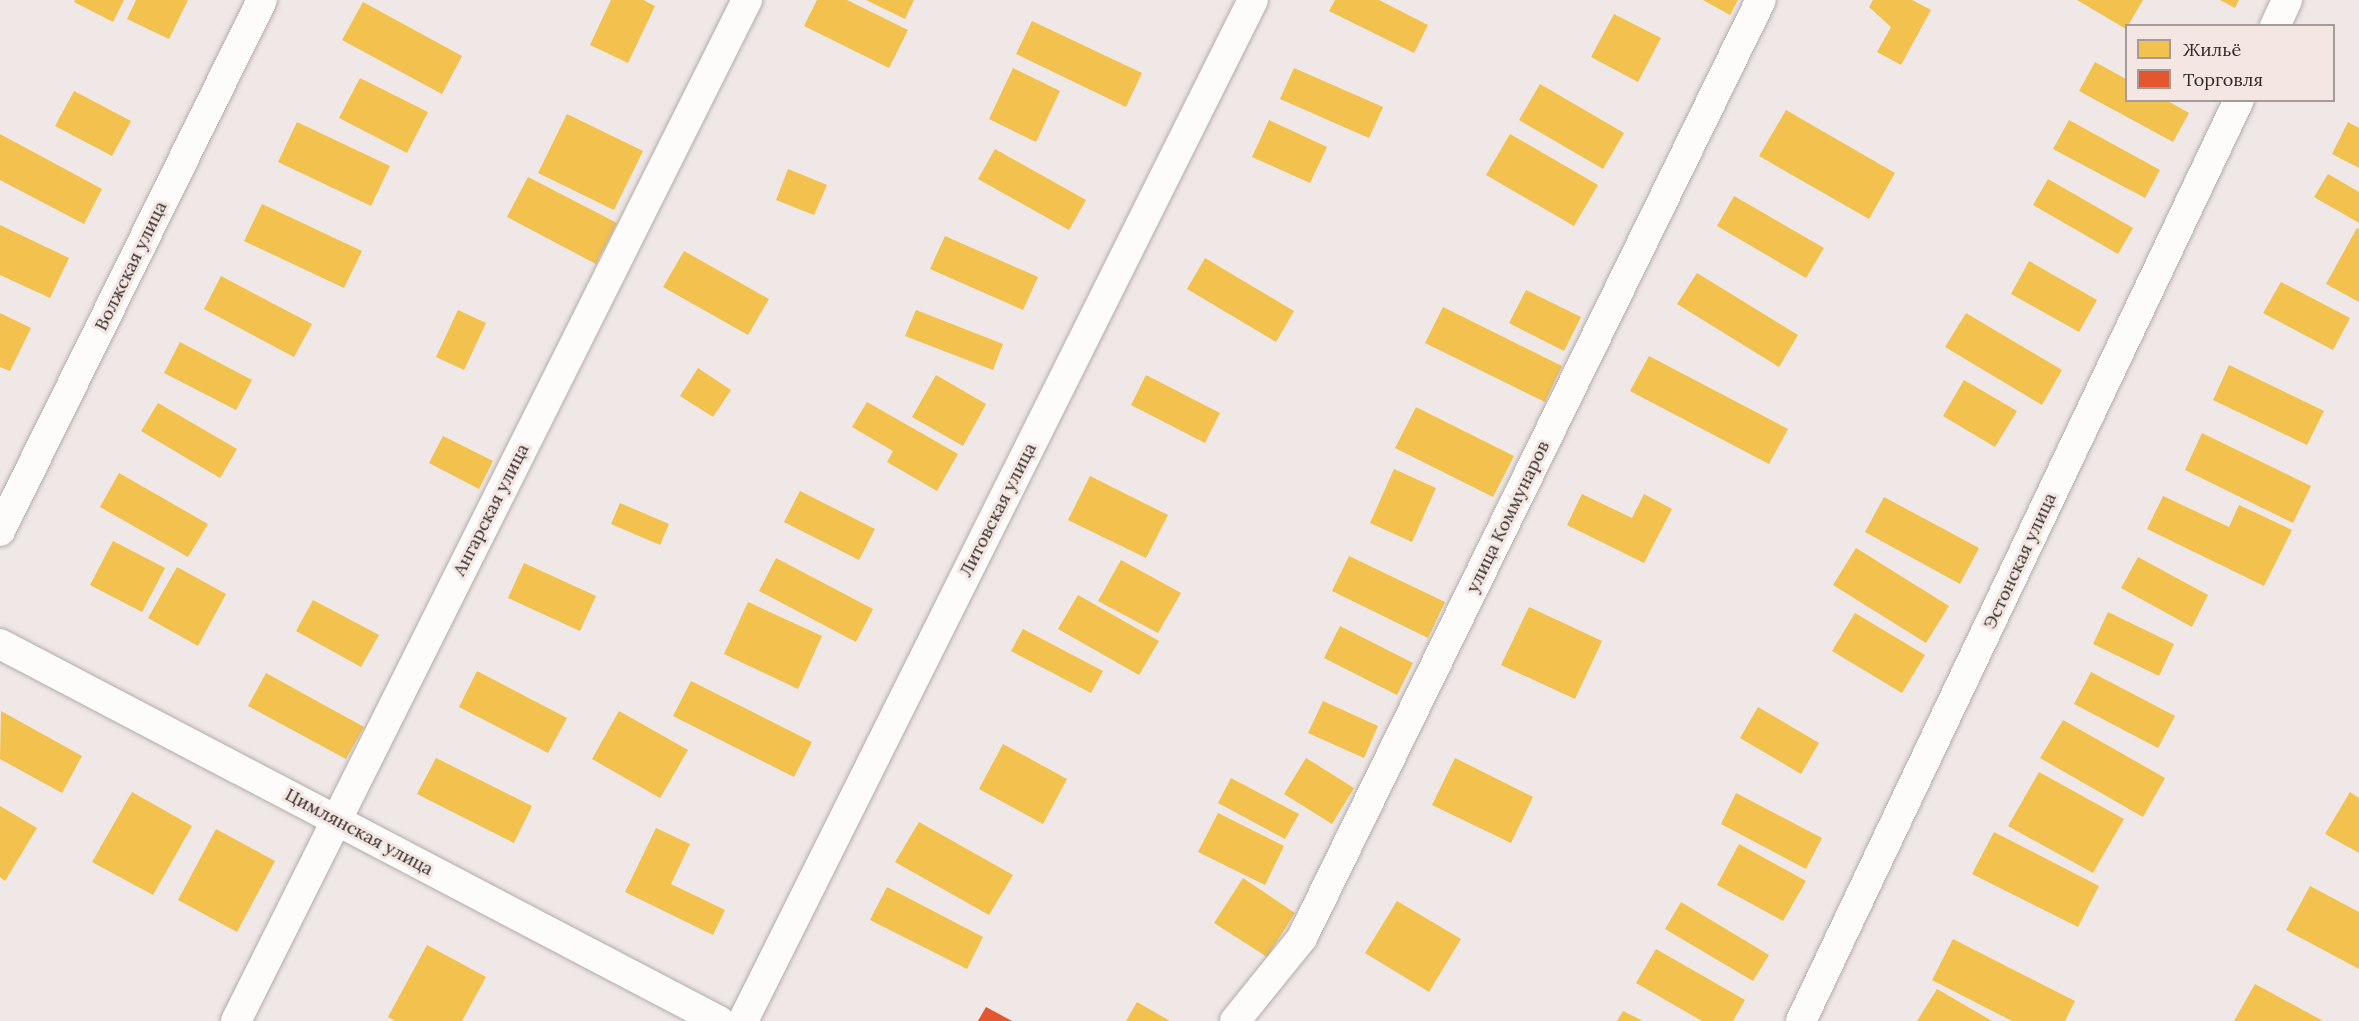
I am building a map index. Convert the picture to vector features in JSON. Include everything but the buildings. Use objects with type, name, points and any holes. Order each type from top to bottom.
[{"type":"street","name":"Волжская улица","points":[[0,531],[262,0]]},
{"type":"street","name":"Ангарская улица","points":[[236,1021],[747,0]]},
{"type":"street","name":"Литовская улица","points":[[743,1021],[1253,0]]},
{"type":"street","name":"улица Коммунаров","points":[[1235,1021],[1302,938],[1761,0]]},
{"type":"street","points":[[2276,24],[2287,0]]},
{"type":"street","name":"Эстонская улица","points":[[1801,1021],[2238,102]]},
{"type":"street","name":"Цимлянская улица","points":[[0,644],[719,1021]]}]
